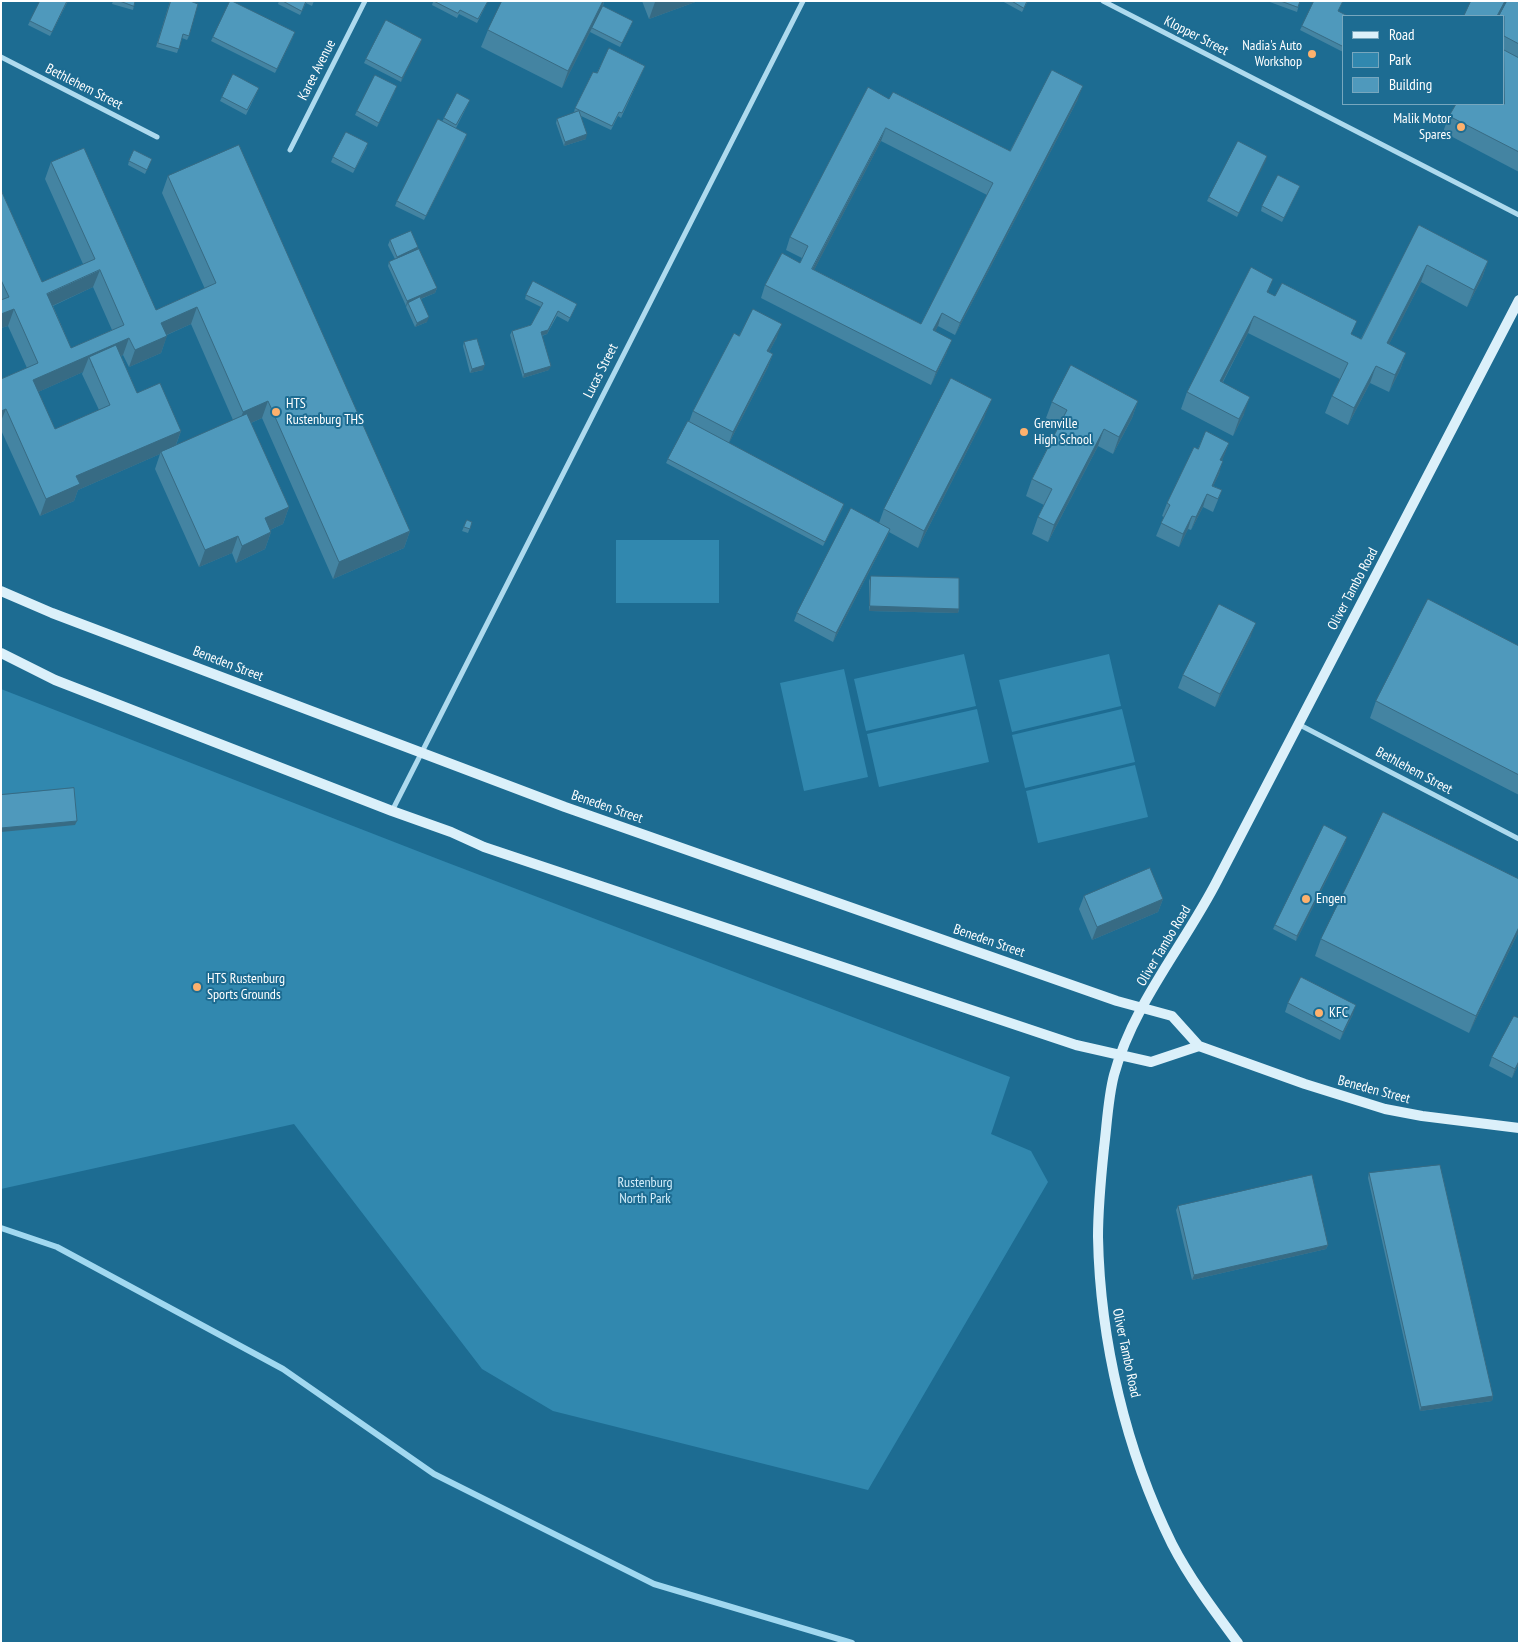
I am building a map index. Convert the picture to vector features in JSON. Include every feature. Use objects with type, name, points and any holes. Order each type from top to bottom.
[{"type":"main road","name":"Oliver Tambo Road","points":[[1238,1643],[1211,1606],[1173,1546],[1140,1467],[1117,1383],[1102,1301],[1098,1234],[1108,1107],[1119,1056],[1142,1008],[1205,904],[1519,300]]},
{"type":"main road","name":"Beneden Street","points":[[1,591],[584,814],[1117,1001],[1172,1016],[1199,1046],[1305,1084],[1385,1109],[1422,1116],[1519,1128]]},
{"type":"main road","points":[[1,653],[55,680],[392,811],[451,832],[484,847],[1076,1045],[1151,1062],[1199,1046]]},
{"type":"street","name":"Karee Avenue","points":[[290,150],[365,1]]},
{"type":"street","name":"Lucas Street","points":[[392,811],[420,752],[802,1]]},
{"type":"street","name":"Klopper Street","points":[[1103,1],[1519,215]]},
{"type":"street","name":"Bethlehem Street","points":[[1,57],[157,137]]},
{"type":"street","name":"Bethlehem Street","points":[[1298,724],[1519,839]]},
{"type":"green space","points":[[616,540],[719,540],[719,603],[616,603]]},
{"type":"green space","points":[[964,654],[976,706],[866,731],[854,679]]},
{"type":"green space","points":[[1109,654],[1121,706],[1012,732],[999,680]]},
{"type":"green space","points":[[844,669],[868,777],[804,791],[780,683]]},
{"type":"green space","name":"Rustenburg North Park","points":[[1,689],[443,861],[1010,1077],[991,1134],[1031,1151],[1048,1182],[868,1490],[553,1411],[482,1369],[294,1124],[1,1189]]},
{"type":"green space","points":[[977,709],[989,762],[879,787],[867,734]]},
{"type":"green space","points":[[1122,709],[1135,762],[1025,788],[1012,735]]},
{"type":"green space","points":[[1135,765],[1148,817],[1038,843],[1026,791]]},
{"type":"building","points":[[40,1],[67,1],[52,32],[30,21]]},
{"type":"building","points":[[120,1],[135,1],[134,6]]},
{"type":"building","points":[[171,1],[190,1],[198,4],[189,36],[183,34],[179,49],[158,43]]},
{"type":"building","points":[[230,1],[295,32],[277,69],[213,37]]},
{"type":"building","points":[[283,1],[306,1],[302,11]]},
{"type":"building","points":[[434,1],[488,1],[478,19],[460,10],[458,13]]},
{"type":"building","points":[[502,1],[603,1],[568,71],[488,30]]},
{"type":"building","points":[[1012,1],[1027,1],[1024,8]]},
{"type":"building","points":[[1281,1],[1300,1],[1298,7]]},
{"type":"building","points":[[1314,1],[1343,1],[1338,11],[1346,15],[1342,15],[1342,46],[1302,26]]},
{"type":"building","points":[[1471,1],[1505,1],[1498,15],[1464,15]]},
{"type":"building","points":[[1507,1],[1519,1],[1519,44],[1505,37],[1505,15],[1500,15]]},
{"type":"building","points":[[603,6],[633,21],[622,43],[592,28]]},
{"type":"building","points":[[386,20],[422,39],[402,78],[366,59]]},
{"type":"building","points":[[609,48],[645,66],[622,113],[619,112],[612,126],[575,108],[593,72],[597,73]]},
{"type":"building","points":[[1505,51],[1519,58],[1519,152],[1449,116],[1455,105],[1505,105]]},
{"type":"building","points":[[1052,70],[1083,86],[960,323],[942,313],[933,330],[952,340],[936,372],[765,285],[782,253],[800,263],[808,246],[790,237],[868,87],[889,99],[893,92],[1010,151]],"holes":[[[886,128],[993,183],[921,324],[812,269]]]},
{"type":"building","points":[[233,74],[259,88],[247,110],[222,97]]},
{"type":"building","points":[[375,75],[397,86],[379,123],[357,111]]},
{"type":"building","points":[[457,93],[470,100],[456,125],[444,118]]},
{"type":"building","points":[[579,111],[587,134],[565,142],[557,119]]},
{"type":"building","points":[[438,119],[467,134],[426,216],[397,201]]},
{"type":"building","points":[[346,132],[368,143],[355,169],[333,157]]},
{"type":"building","points":[[1238,141],[1267,156],[1239,213],[1209,197]]},
{"type":"building","points":[[239,145],[410,531],[339,562],[268,401],[243,412],[197,307],[161,323],[167,336],[135,350],[129,338],[33,380],[55,429],[110,405],[89,357],[116,345],[137,393],[160,383],[181,431],[76,476],[80,484],[46,499],[6,409],[1,411],[1,379],[38,363],[14,309],[1,314],[1,300],[9,297],[1,280],[1,190],[42,282],[95,259],[51,162],[84,148],[156,310],[216,283],[168,176]],"holes":[[[100,270],[124,325],[71,348],[47,294]]]},
{"type":"building","points":[[134,150],[152,159],[147,170],[129,161]]},
{"type":"building","points":[[1278,175],[1300,186],[1284,218],[1262,206]]},
{"type":"building","points":[[1419,225],[1488,261],[1474,290],[1427,265],[1387,343],[1406,353],[1395,375],[1376,366],[1354,408],[1332,396],[1348,363],[1254,316],[1220,381],[1250,397],[1239,419],[1187,392],[1251,267],[1273,279],[1267,292],[1275,296],[1282,283],[1357,321],[1351,334],[1361,339]]},
{"type":"building","points":[[411,231],[418,247],[397,257],[390,240]]},
{"type":"building","points":[[419,249],[437,288],[407,301],[389,262]]},
{"type":"building","points":[[533,281],[577,304],[570,318],[558,311],[548,330],[541,332],[551,366],[524,374],[512,331],[531,325],[543,303],[526,295]]},
{"type":"building","points":[[420,297],[429,317],[417,323],[408,303]]},
{"type":"building","points":[[753,309],[782,324],[767,351],[773,354],[733,432],[693,411],[734,333],[739,336]]},
{"type":"building","points":[[477,339],[485,365],[472,369],[464,342]]},
{"type":"building","points":[[1071,365],[1138,401],[1119,437],[1104,429],[1054,525],[1038,517],[1052,489],[1032,479],[1067,410],[1052,402]]},
{"type":"building","points":[[951,378],[992,399],[924,531],[884,509]]},
{"type":"building","points":[[247,414],[289,507],[265,518],[271,532],[242,546],[238,536],[205,550],[161,452]]},
{"type":"building","points":[[688,421],[844,504],[825,542],[668,459]]},
{"type":"building","points":[[1206,431],[1229,443],[1220,460],[1223,461],[1212,486],[1222,490],[1218,499],[1207,494],[1196,517],[1192,516],[1183,534],[1161,523],[1170,505],[1167,503],[1194,447],[1198,449]]},
{"type":"building","points":[[851,508],[890,529],[836,633],[797,613]]},
{"type":"building","points":[[467,520],[472,522],[470,529],[464,527]]},
{"type":"building","points":[[871,576],[959,578],[959,609],[870,606]]},
{"type":"building","points":[[1428,599],[1519,646],[1519,775],[1376,701]]},
{"type":"building","points":[[1219,604],[1256,623],[1220,694],[1183,675]]},
{"type":"building","points":[[74,788],[77,821],[1,828],[1,795]]},
{"type":"building","points":[[1383,812],[1519,879],[1519,927],[1476,1016],[1321,939]]},
{"type":"building","points":[[1324,825],[1347,837],[1297,936],[1275,925]]},
{"type":"building","points":[[1150,868],[1163,899],[1097,927],[1084,896]]},
{"type":"building","name":"KFC","points":[[1301,977],[1356,1005],[1343,1032],[1288,1003]]},
{"type":"building","points":[[1514,1016],[1519,1018],[1519,1061],[1515,1069],[1492,1057]]},
{"type":"building","points":[[1440,1165],[1493,1396],[1421,1407],[1369,1173]]},
{"type":"building","points":[[1312,1175],[1328,1245],[1194,1275],[1178,1206]]},
{"type":"waterway","points":[[1,1228],[57,1247],[283,1369],[434,1474],[654,1584],[852,1643]]},
{"type":"place","name":"Nadia's Auto Workshop","points":[[1312,54]]},
{"type":"place","name":"Malik Motor Spares","points":[[1461,127]]},
{"type":"place","name":"HTS Rustenburg THS","points":[[276,412]]},
{"type":"place","name":"Grenville High School","points":[[1024,432]]},
{"type":"place","name":"Engen","points":[[1306,899]]},
{"type":"place","name":"HTS Rustenburg Sports Grounds","points":[[197,987]]},
{"type":"place","name":"KFC","points":[[1319,1013]]}]
